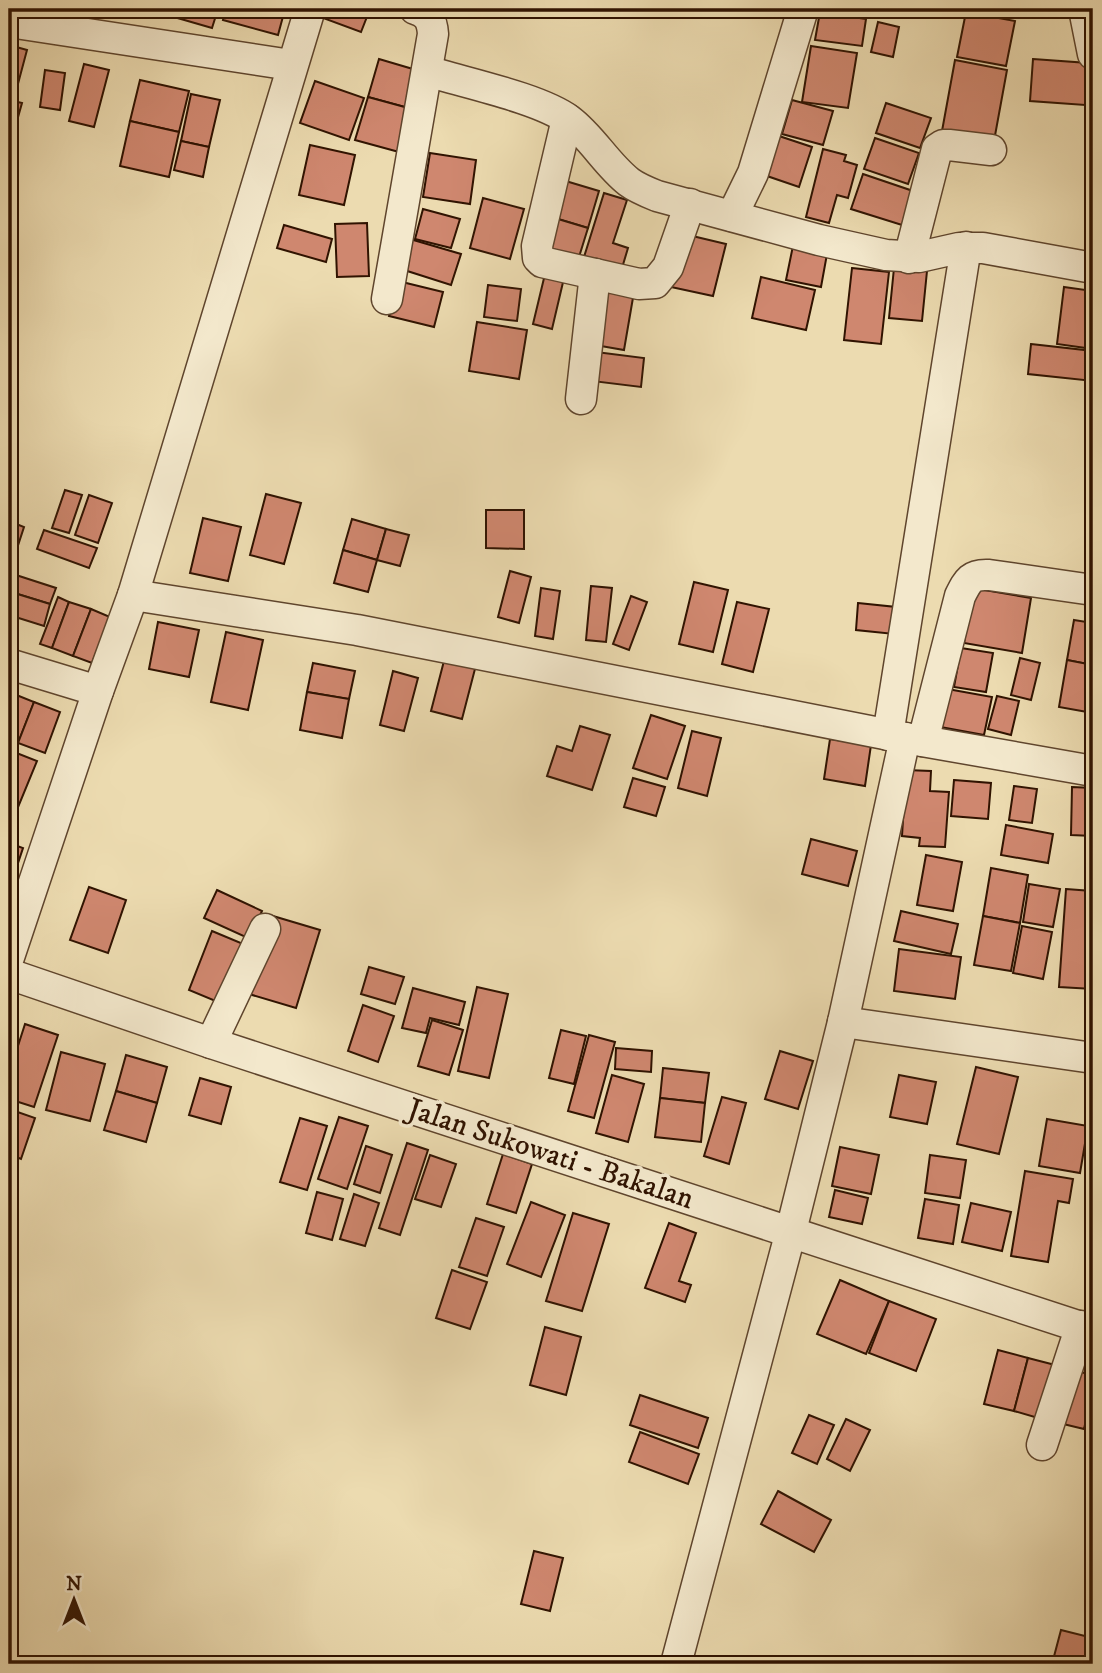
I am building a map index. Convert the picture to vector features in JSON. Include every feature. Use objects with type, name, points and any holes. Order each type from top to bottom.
[{"type":"street","points":[[9,957],[133,595],[310,9]]},
{"type":"street","points":[[387,299],[427,71],[432,26],[427,15],[415,9]]},
{"type":"street","points":[[732,216],[753,173],[803,9]]},
{"type":"street","points":[[1084,9],[1093,54]]},
{"type":"street","points":[[9,22],[291,65]]},
{"type":"street","points":[[427,71],[528,102],[567,119],[630,183],[657,196],[866,252],[909,258],[966,247],[1093,268]]},
{"type":"street","points":[[567,119],[537,246],[537,256],[545,264],[644,284],[657,281],[668,267],[690,204]]},
{"type":"street","points":[[909,258],[937,149],[949,145],[991,150]]},
{"type":"street","points":[[676,1664],[791,1231],[843,1022],[905,738],[966,247]]},
{"type":"street","points":[[581,399],[595,274]]},
{"type":"street","points":[[905,738],[960,596],[970,578],[989,575],[1093,590]]},
{"type":"street","points":[[133,595],[357,630],[905,738],[1093,771]]},
{"type":"street","points":[[9,664],[98,691]]},
{"type":"street","points":[[211,1043],[265,929]]},
{"type":"street","name":"Jalan Sukowati - Bakalan","points":[[9,974],[211,1043],[1087,1328]]},
{"type":"street","points":[[843,1022],[1093,1058]]},
{"type":"street","points":[[1042,1445],[1087,1328]]},
{"type":"building","points":[[168,9],[218,9],[212,28],[167,15]]},
{"type":"building","points":[[226,9],[285,9],[278,35],[223,20]]},
{"type":"building","points":[[326,9],[370,9],[361,32],[323,18]]},
{"type":"building","points":[[842,9],[870,9],[869,14]]},
{"type":"building","points":[[878,9],[904,9],[902,17]]},
{"type":"building","points":[[820,12],[866,19],[862,46],[815,40]]},
{"type":"building","points":[[966,12],[1015,21],[1006,66],[957,57]]},
{"type":"building","points":[[878,22],[899,27],[893,57],[871,52]]},
{"type":"building","points":[[9,45],[27,50],[15,95],[9,93]]},
{"type":"building","points":[[811,46],[857,53],[848,108],[802,102]]},
{"type":"building","points":[[379,59],[423,72],[412,109],[368,97]]},
{"type":"building","points":[[1033,59],[1088,63],[1085,105],[1030,101]]},
{"type":"building","points":[[955,60],[1007,70],[994,141],[942,131]]},
{"type":"building","points":[[84,64],[109,70],[94,127],[69,121]]},
{"type":"building","points":[[45,70],[65,73],[60,110],[40,107]]},
{"type":"building","points":[[140,80],[189,91],[179,132],[130,121]]},
{"type":"building","points":[[315,81],[364,98],[349,140],[300,123]]},
{"type":"building","points":[[191,94],[220,100],[209,147],[181,141]]},
{"type":"building","points":[[368,97],[412,109],[399,152],[355,140]]},
{"type":"building","points":[[9,100],[22,103],[13,135],[9,134]]},
{"type":"building","points":[[792,100],[833,111],[823,145],[782,134]]},
{"type":"building","points":[[886,103],[931,118],[920,148],[876,133]]},
{"type":"building","points":[[130,121],[179,132],[169,177],[120,166]]},
{"type":"building","points":[[779,136],[812,147],[799,187],[767,176]]},
{"type":"building","points":[[875,138],[919,153],[908,184],[864,169]]},
{"type":"building","points":[[181,141],[209,147],[203,177],[174,170]]},
{"type":"building","points":[[310,145],[355,155],[344,205],[299,195]]},
{"type":"building","points":[[823,149],[846,155],[844,161],[857,165],[848,198],[837,195],[829,223],[806,217]]},
{"type":"building","points":[[430,153],[476,160],[470,204],[423,197]]},
{"type":"building","points":[[863,174],[913,191],[902,225],[851,209]]},
{"type":"building","points":[[559,179],[599,191],[588,228],[548,216]]},
{"type":"building","points":[[604,193],[627,200],[613,243],[628,248],[622,268],[584,257]]},
{"type":"building","points":[[483,198],[524,209],[510,259],[470,248]]},
{"type":"building","points":[[423,209],[460,219],[451,248],[415,239]]},
{"type":"building","points":[[548,216],[588,228],[579,257],[539,245]]},
{"type":"building","points":[[367,223],[369,276],[337,277],[335,224]]},
{"type":"building","points":[[284,225],[332,239],[326,262],[277,248]]},
{"type":"building","points":[[684,234],[726,244],[713,296],[671,287]]},
{"type":"building","points":[[795,236],[829,243],[821,287],[786,280]]},
{"type":"building","points":[[410,239],[461,254],[451,285],[401,269]]},
{"type":"building","points":[[852,268],[889,272],[881,344],[844,340]]},
{"type":"building","points":[[894,268],[927,271],[922,321],[889,318]]},
{"type":"building","points":[[545,274],[564,278],[552,329],[533,324]]},
{"type":"building","points":[[761,277],[815,290],[806,330],[752,318]]},
{"type":"building","points":[[398,281],[443,292],[434,327],[389,316]]},
{"type":"building","points":[[606,281],[635,286],[624,350],[595,345]]},
{"type":"building","points":[[488,285],[521,289],[517,321],[484,317]]},
{"type":"building","points":[[1064,287],[1093,291],[1093,349],[1057,344]]},
{"type":"building","points":[[477,322],[527,330],[519,379],[469,371]]},
{"type":"building","points":[[1031,344],[1093,351],[1093,381],[1028,374]]},
{"type":"building","points":[[596,352],[644,358],[641,387],[592,381]]},
{"type":"building","points":[[65,490],[82,495],[69,533],[52,528]]},
{"type":"building","points":[[266,494],[301,503],[284,564],[250,555]]},
{"type":"building","points":[[89,495],[112,503],[98,543],[75,535]]},
{"type":"building","points":[[486,510],[524,510],[524,549],[486,548]]},
{"type":"building","points":[[203,518],[241,527],[228,581],[190,573]]},
{"type":"building","points":[[352,519],[386,529],[377,560],[343,550]]},
{"type":"building","points":[[9,521],[24,527],[9,573]]},
{"type":"building","points":[[386,529],[409,535],[400,566],[377,560]]},
{"type":"building","points":[[44,530],[97,548],[89,568],[37,549]]},
{"type":"building","points":[[343,550],[377,560],[368,592],[334,583]]},
{"type":"building","points":[[510,571],[531,577],[519,623],[498,617]]},
{"type":"building","points":[[16,575],[56,588],[50,604],[11,592]]},
{"type":"building","points":[[694,582],[728,590],[713,652],[679,644]]},
{"type":"building","points":[[591,586],[612,588],[606,642],[586,640]]},
{"type":"building","points":[[541,588],[560,591],[553,639],[535,636]]},
{"type":"building","points":[[973,588],[1031,598],[1022,653],[964,643]]},
{"type":"building","points":[[11,592],[50,604],[44,626],[9,615]]},
{"type":"building","points":[[631,596],[647,602],[629,650],[613,644]]},
{"type":"building","points":[[58,597],[69,602],[52,648],[40,644]]},
{"type":"building","points":[[69,602],[91,609],[73,656],[52,648]]},
{"type":"building","points":[[737,602],[769,609],[753,672],[722,664]]},
{"type":"building","points":[[858,603],[896,607],[894,634],[856,630]]},
{"type":"building","points":[[91,609],[110,617],[92,663],[73,656]]},
{"type":"building","points":[[1074,620],[1093,623],[1093,665],[1067,660]]},
{"type":"building","points":[[158,622],[199,630],[189,677],[149,669]]},
{"type":"building","points":[[226,632],[263,640],[248,710],[211,702]]},
{"type":"building","points":[[961,648],[993,653],[986,692],[954,687]]},
{"type":"building","points":[[445,657],[476,665],[462,719],[431,711]]},
{"type":"building","points":[[1020,658],[1040,663],[1031,700],[1011,695]]},
{"type":"building","points":[[1067,660],[1093,665],[1093,713],[1059,707]]},
{"type":"building","points":[[313,663],[355,671],[349,699],[307,692]]},
{"type":"building","points":[[393,671],[418,678],[404,731],[380,725]]},
{"type":"building","points":[[942,688],[992,697],[984,735],[935,726]]},
{"type":"building","points":[[9,692],[34,702],[18,743],[9,739]]},
{"type":"building","points":[[307,692],[349,699],[342,738],[300,730]]},
{"type":"building","points":[[997,696],[1019,701],[1011,735],[988,729]]},
{"type":"building","points":[[34,702],[60,712],[45,753],[18,743]]},
{"type":"building","points":[[651,715],[685,726],[667,779],[633,768]]},
{"type":"building","points":[[580,726],[610,735],[592,790],[547,776],[557,746],[572,751]]},
{"type":"building","points":[[692,731],[721,738],[707,796],[678,788]]},
{"type":"building","points":[[830,739],[871,745],[865,786],[824,779]]},
{"type":"building","points":[[9,750],[37,761],[14,817],[9,815]]},
{"type":"building","points":[[906,770],[931,771],[930,791],[949,792],[945,847],[919,846],[920,838],[902,836]]},
{"type":"building","points":[[633,778],[665,787],[656,816],[624,807]]},
{"type":"building","points":[[954,780],[991,783],[988,819],[951,816]]},
{"type":"building","points":[[1014,786],[1037,789],[1032,823],[1009,820]]},
{"type":"building","points":[[1072,787],[1093,788],[1093,836],[1071,835]]},
{"type":"building","points":[[1006,825],[1053,834],[1048,863],[1001,855]]},
{"type":"building","points":[[811,839],[857,851],[848,886],[802,874]]},
{"type":"building","points":[[9,843],[23,848],[9,890]]},
{"type":"building","points":[[926,855],[962,862],[953,911],[917,905]]},
{"type":"building","points":[[991,868],[1028,875],[1020,923],[983,916]]},
{"type":"building","points":[[1029,884],[1060,889],[1053,927],[1023,922]]},
{"type":"building","points":[[89,887],[126,900],[108,953],[70,940]]},
{"type":"building","points":[[1066,889],[1092,891],[1093,989],[1059,987]]},
{"type":"building","points":[[217,890],[262,911],[250,939],[204,918]]},
{"type":"building","points":[[901,911],[958,924],[951,954],[894,941]]},
{"type":"building","points":[[273,916],[320,930],[296,1008],[249,994]]},
{"type":"building","points":[[983,916],[1020,923],[1011,971],[974,965]]},
{"type":"building","points":[[1022,926],[1052,932],[1043,979],[1013,973]]},
{"type":"building","points":[[212,931],[248,946],[225,1005],[189,990]]},
{"type":"building","points":[[899,949],[961,957],[955,999],[894,991]]},
{"type":"building","points":[[369,967],[404,977],[395,1004],[361,994]]},
{"type":"building","points":[[477,987],[508,994],[489,1078],[458,1071]]},
{"type":"building","points":[[413,988],[465,1002],[459,1025],[430,1018],[426,1033],[402,1028]]},
{"type":"building","points":[[363,1005],[394,1016],[378,1062],[348,1051]]},
{"type":"building","points":[[432,1020],[463,1030],[449,1075],[418,1066]]},
{"type":"building","points":[[25,1024],[58,1035],[34,1107],[9,1099],[9,1074]]},
{"type":"building","points":[[561,1030],[586,1036],[574,1084],[549,1078]]},
{"type":"building","points":[[589,1035],[615,1042],[594,1118],[568,1111]]},
{"type":"building","points":[[616,1048],[652,1051],[651,1072],[615,1069]]},
{"type":"building","points":[[780,1051],[813,1061],[798,1109],[765,1099]]},
{"type":"building","points":[[61,1052],[105,1064],[90,1121],[46,1110]]},
{"type":"building","points":[[126,1055],[167,1067],[157,1103],[116,1091]]},
{"type":"building","points":[[976,1067],[1018,1077],[999,1154],[957,1144]]},
{"type":"building","points":[[663,1068],[709,1073],[705,1103],[660,1098]]},
{"type":"building","points":[[612,1075],[644,1084],[628,1142],[596,1133]]},
{"type":"building","points":[[899,1075],[936,1082],[927,1124],[890,1117]]},
{"type":"building","points":[[200,1078],[231,1087],[221,1124],[189,1115]]},
{"type":"building","points":[[116,1091],[157,1103],[146,1142],[104,1130]]},
{"type":"building","points":[[722,1097],[746,1103],[729,1164],[704,1156]]},
{"type":"building","points":[[660,1098],[705,1103],[701,1142],[655,1137]]},
{"type":"building","points":[[9,1109],[35,1118],[21,1159],[9,1154]]},
{"type":"building","points":[[339,1117],[368,1126],[347,1189],[318,1179]]},
{"type":"building","points":[[300,1118],[327,1126],[307,1190],[280,1182]]},
{"type":"building","points":[[1047,1119],[1088,1126],[1080,1173],[1039,1166]]},
{"type":"building","points":[[407,1143],[428,1150],[400,1235],[379,1228]]},
{"type":"building","points":[[366,1146],[392,1155],[380,1193],[354,1184]]},
{"type":"building","points":[[840,1147],[879,1155],[871,1194],[832,1186]]},
{"type":"building","points":[[503,1154],[532,1164],[516,1213],[487,1204]]},
{"type":"building","points":[[430,1155],[456,1164],[441,1207],[415,1199]]},
{"type":"building","points":[[930,1155],[966,1160],[960,1198],[925,1193]]},
{"type":"building","points":[[1025,1171],[1073,1179],[1069,1203],[1058,1201],[1048,1262],[1011,1256]]},
{"type":"building","points":[[835,1190],[868,1198],[862,1224],[829,1217]]},
{"type":"building","points":[[317,1192],[343,1199],[332,1240],[306,1233]]},
{"type":"building","points":[[354,1194],[379,1203],[365,1246],[340,1239]]},
{"type":"building","points":[[925,1199],[959,1205],[953,1244],[918,1238]]},
{"type":"building","points":[[531,1202],[565,1215],[541,1277],[507,1264]]},
{"type":"building","points":[[971,1203],[1011,1212],[1002,1251],[962,1242]]},
{"type":"building","points":[[573,1213],[609,1224],[582,1311],[546,1301]]},
{"type":"building","points":[[476,1218],[504,1227],[487,1276],[459,1267]]},
{"type":"building","points":[[669,1223],[696,1233],[679,1281],[691,1285],[685,1302],[645,1288]]},
{"type":"building","points":[[452,1270],[487,1282],[470,1329],[436,1318]]},
{"type":"building","points":[[840,1280],[889,1301],[866,1354],[817,1334]]},
{"type":"building","points":[[889,1301],[936,1319],[916,1371],[869,1353]]},
{"type":"building","points":[[545,1327],[581,1337],[566,1395],[530,1385]]},
{"type":"building","points":[[998,1350],[1028,1358],[1014,1411],[984,1404]]},
{"type":"building","points":[[1028,1358],[1059,1366],[1045,1420],[1014,1411]]},
{"type":"building","points":[[1072,1370],[1093,1375],[1093,1390],[1084,1429],[1059,1423]]},
{"type":"building","points":[[640,1395],[708,1418],[698,1448],[630,1425]]},
{"type":"building","points":[[809,1415],[834,1425],[817,1464],[792,1453]]},
{"type":"building","points":[[846,1419],[870,1430],[850,1471],[827,1459]]},
{"type":"building","points":[[640,1432],[699,1454],[688,1484],[629,1462]]},
{"type":"building","points":[[778,1491],[831,1520],[814,1552],[761,1524]]},
{"type":"building","points":[[534,1551],[563,1558],[550,1611],[521,1604]]},
{"type":"building","points":[[1061,1630],[1093,1638],[1093,1664],[1052,1664]]}]
